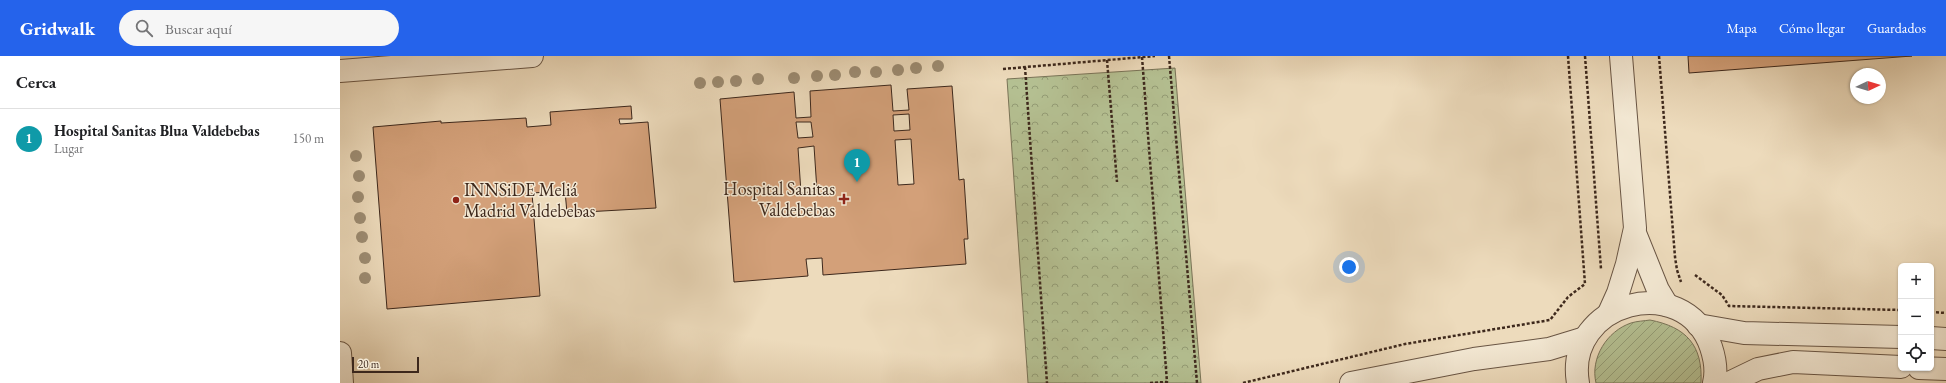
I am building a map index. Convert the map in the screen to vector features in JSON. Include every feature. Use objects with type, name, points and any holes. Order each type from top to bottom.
[{"type":"street","points":[[340,71],[532,56]]},
{"type":"street","points":[[1621,56],[1635,234],[1658,290],[1667,305]]},
{"type":"street","points":[[1609,313],[1618,293],[1635,234]]},
{"type":"street","points":[[1578,383],[1576,374],[1578,355],[1585,338],[1595,324],[1609,313],[1627,305],[1647,302],[1667,305],[1684,313],[1698,325],[1708,341],[1715,359],[1714,383]]},
{"type":"street","points":[[1698,325],[1744,333],[1777,335],[1806,333],[1898,337]]},
{"type":"street","points":[[1351,383],[1474,359],[1549,349],[1585,338]]},
{"type":"street","points":[[1934,338],[1946,339]]},
{"type":"street","points":[[340,353],[342,383]]},
{"type":"street","points":[[1730,383],[1758,369],[1793,362],[1898,367]]},
{"type":"street","points":[[1934,369],[1946,369]]},
{"type":"path","points":[[1003,69],[1155,56]]},
{"type":"path","points":[[1169,56],[1197,383]]},
{"type":"path","points":[[1243,383],[1405,344],[1550,320],[1568,297],[1585,284],[1568,56]]},
{"type":"path","points":[[1585,56],[1600,274]]},
{"type":"path","points":[[1659,56],[1675,257],[1677,270],[1684,288]]},
{"type":"path","points":[[1142,57],[1167,382],[1148,383]]},
{"type":"path","points":[[1107,60],[1117,182]]},
{"type":"path","points":[[1025,67],[1047,383]]},
{"type":"path","points":[[1695,275],[1722,295],[1730,306],[1898,310]]},
{"type":"path","points":[[1934,312],[1946,313]]},
{"type":"green space","points":[[1175,68],[1201,383],[1028,383],[1007,79]]},
{"type":"green space","points":[[1650,320],[1673,327],[1690,340],[1699,358],[1701,383],[1596,383],[1595,374],[1598,355],[1608,339],[1622,327],[1633,322]]},
{"type":"building","points":[[1688,56],[1912,56],[1689,73]]},
{"type":"building","points":[[891,85],[893,111],[909,110],[907,89],[952,86],[959,180],[964,179],[968,239],[964,239],[966,264],[823,275],[822,258],[806,259],[808,276],[734,282],[720,99],[794,92],[796,118],[811,117],[810,91]],"holes":[[[909,114],[910,130],[894,131],[893,115]],[[796,122],[811,122],[813,137],[798,138]],[[911,139],[914,184],[898,185],[895,140]],[[814,146],[817,191],[801,193],[798,148]]]},
{"type":"building","name":"INNSiDE Meliá Madrid Valdebebas","points":[[631,106],[632,119],[619,119],[620,124],[648,122],[656,208],[567,213],[565,191],[532,193],[540,296],[387,309],[373,127],[441,121],[441,123],[526,118],[527,127],[551,125],[550,112]]},
{"type":"place","name":"Hospital Sanitas Blua Valdebebas","points":[[857,182]]},
{"type":"place","name":"Hospital Sanitas Valdebebas","points":[[844,199]]},
{"type":"place","name":"INNSiDE Meliá Madrid Valdebebas","points":[[456,200]]}]
